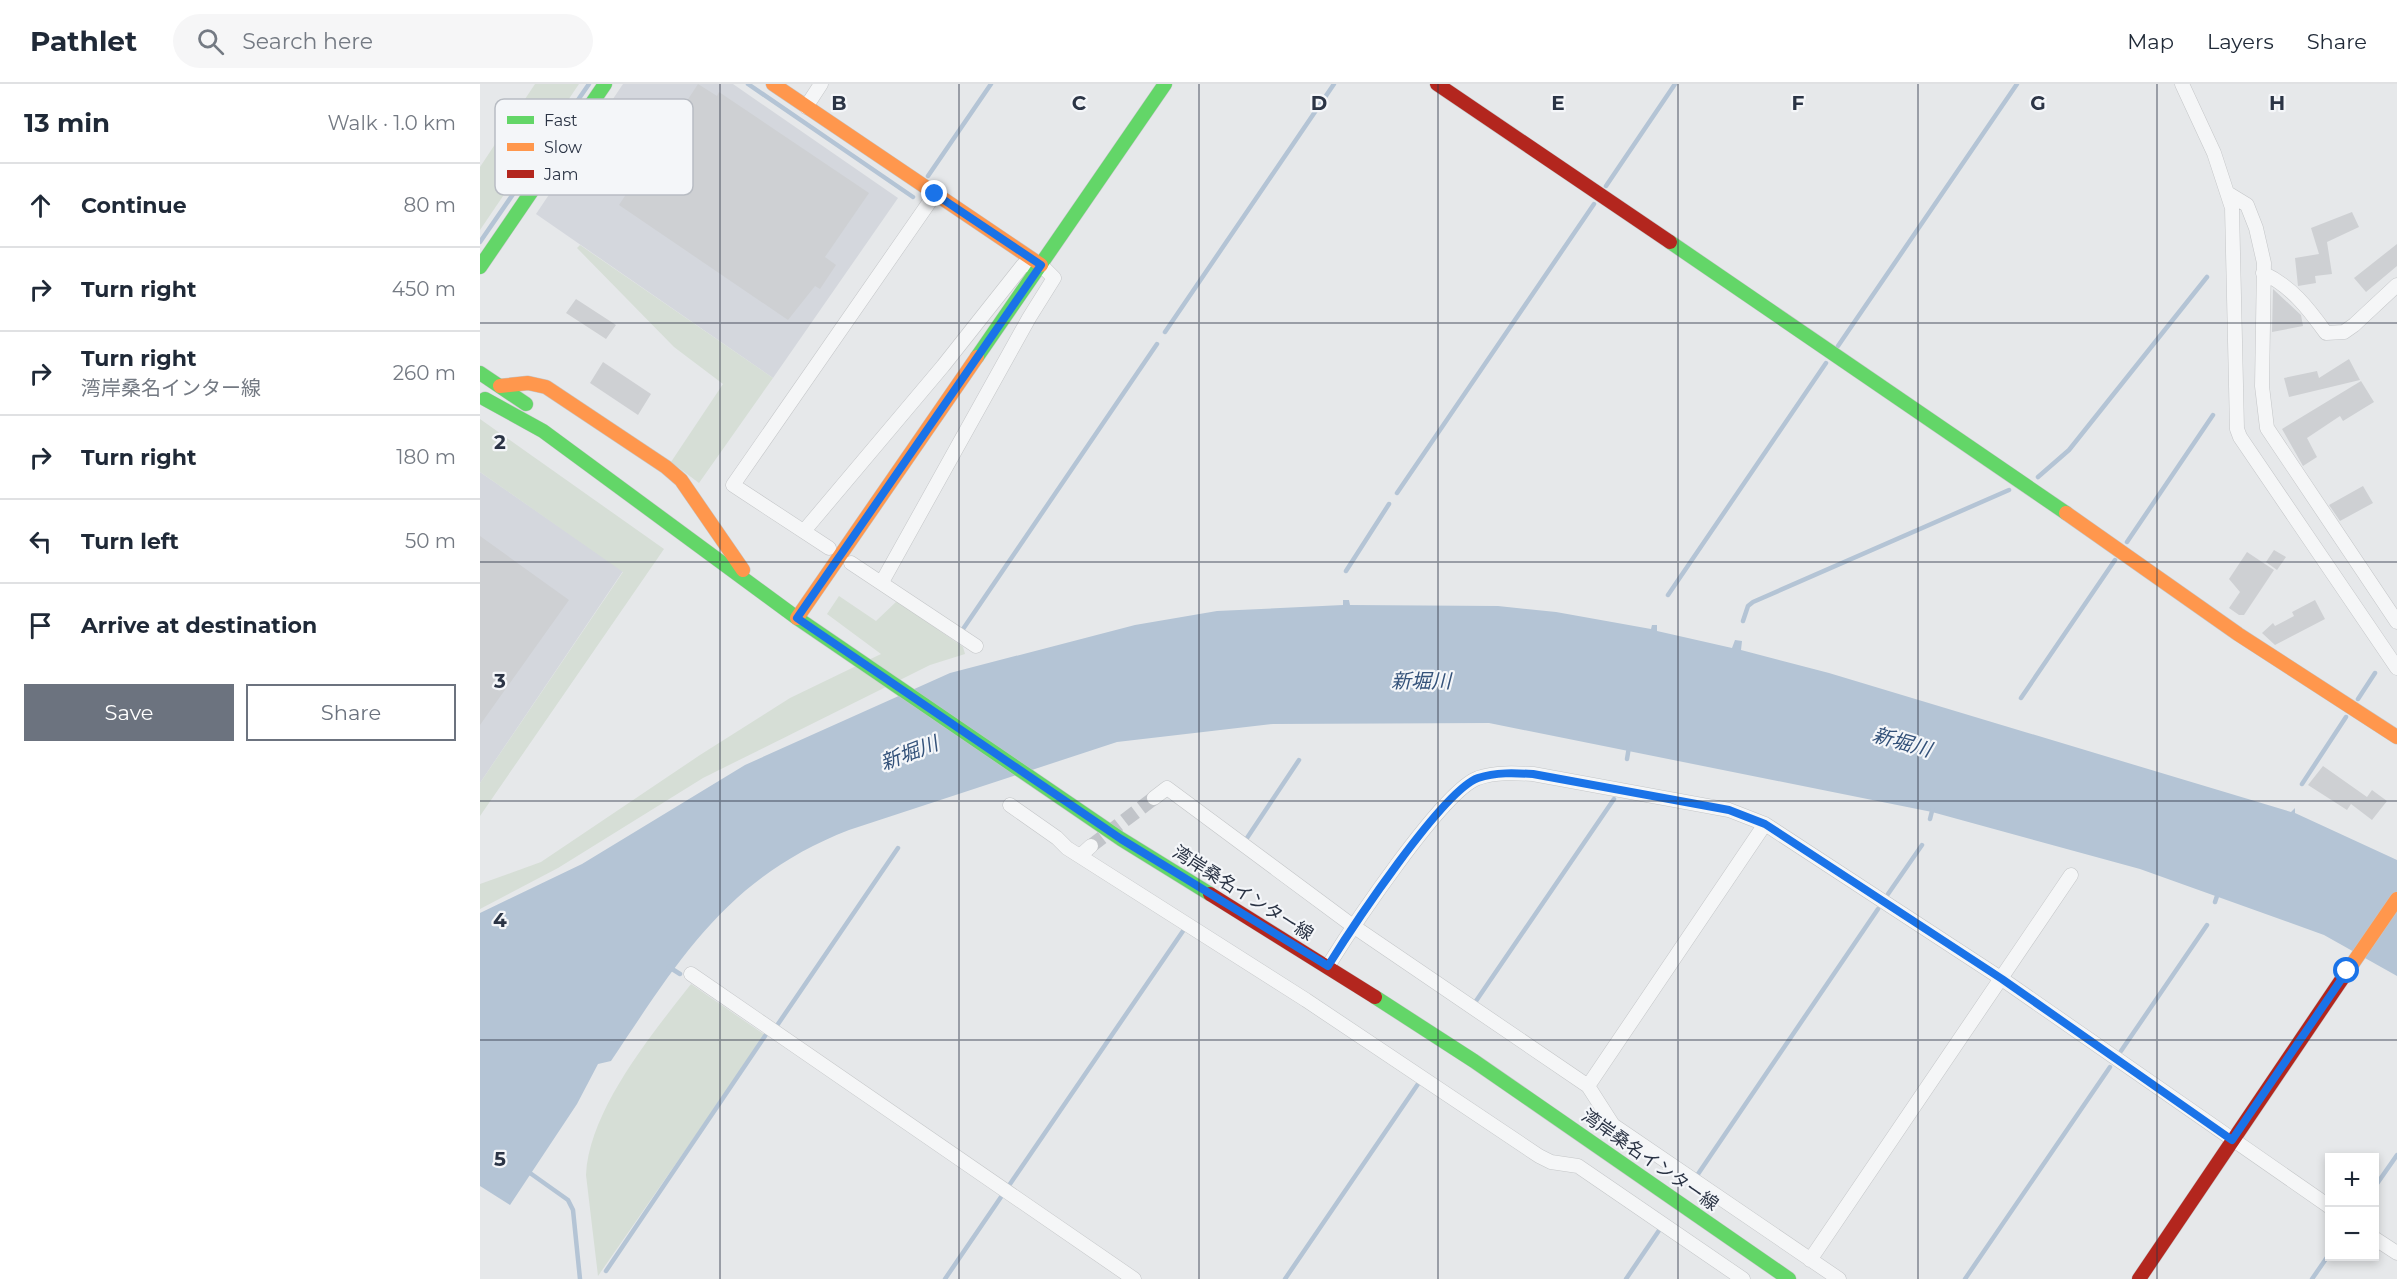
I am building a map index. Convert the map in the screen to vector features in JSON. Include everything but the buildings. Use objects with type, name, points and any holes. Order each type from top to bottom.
[{"type":"main road","points":[[595,99],[605,84]]},
{"type":"main road","points":[[773,84],[1041,265]]},
{"type":"main road","points":[[797,618],[1165,84]]},
{"type":"main road","points":[[1437,84],[2015,477],[2238,634],[2395,732]]},
{"type":"main road","points":[[480,267],[529,195]]},
{"type":"main road","points":[[480,373],[637,482]]},
{"type":"main road","points":[[500,386],[528,383],[546,387],[666,467],[688,489],[749,579]]},
{"type":"main road","points":[[500,386],[537,397],[658,479]]},
{"type":"main road","points":[[483,397],[502,405],[749,579]]},
{"type":"main road","points":[[483,397],[518,435]]},
{"type":"main road","points":[[613,501],[691,555],[749,579]]},
{"type":"main road","points":[[683,510],[749,579]]},
{"type":"main road","name":"湾岸桑名インター線","points":[[749,579],[797,618],[1121,839],[1328,966],[1610,1153],[1789,1279]]},
{"type":"main road","points":[[2139,1279],[2397,899]]},
{"type":"street","points":[[806,107],[821,84]]},
{"type":"street","points":[[2182,84],[2229,194],[2232,208],[2237,429],[2240,438],[2397,668]]},
{"type":"street","points":[[829,548],[733,485],[935,194]]},
{"type":"street","points":[[2229,194],[2247,205],[2256,228],[2263,273],[2262,386],[2267,428],[2397,622]]},
{"type":"street","points":[[804,531],[943,366],[1023,265],[1041,265],[1054,279],[1029,318],[882,582]]},
{"type":"street","points":[[2263,273],[2283,282],[2326,333],[2344,332],[2354,326],[2397,285]]},
{"type":"street","points":[[850,563],[976,646]]},
{"type":"street","points":[[1328,966],[1353,926],[1452,796],[1477,779],[1506,773],[1533,774],[1729,810],[1765,824],[2002,979],[2325,1204]]},
{"type":"street","points":[[1154,798],[1167,788],[1353,926],[1588,1086],[1613,1125],[1839,1279]]},
{"type":"street","points":[[1010,805],[1080,856],[1402,1063],[1539,1156],[1551,1162],[1578,1166],[1743,1279]]},
{"type":"street","points":[[1588,1086],[1765,824]]},
{"type":"street","points":[[1080,856],[1091,846]]},
{"type":"street","points":[[1810,1260],[2071,875]]},
{"type":"street","points":[[692,974],[1134,1279]]},
{"type":"street","points":[[2379,1241],[2397,1253]]},
{"type":"shaded area","points":[[535,84],[579,84],[569,99],[525,99]]},
{"type":"shaded area","points":[[623,84],[733,84],[898,198],[773,378],[536,214],[549,195],[693,195],[693,99],[613,99]]},
{"type":"shaded area","points":[[495,144],[495,195],[504,195],[480,230],[480,167]]},
{"type":"shaded area","points":[[580,245],[773,378],[699,483],[671,462],[723,384],[674,347],[577,248]]},
{"type":"shaded area","points":[[480,419],[664,549],[480,816],[480,783],[623,572],[480,472]]},
{"type":"shaded area","points":[[480,472],[623,571],[480,783]]},
{"type":"shaded area","points":[[839,596],[876,621],[897,601],[963,647],[965,654],[930,665],[703,778],[558,868],[480,909],[480,884],[541,862],[700,755],[790,698],[881,654],[827,614]]},
{"type":"shaded area","points":[[691,984],[765,1035],[598,1276],[586,1175],[590,1150],[598,1125],[625,1074],[641,1049]]},
{"type":"water","name":"新堀川","points":[[1343,600],[1349,600],[1350,605],[1498,606],[1556,612],[1651,629],[1652,625],[1657,625],[1657,631],[1732,648],[1735,640],[1742,641],[1741,650],[1829,673],[2291,812],[2295,808],[2295,813],[2397,860],[2397,976],[2324,935],[2140,869],[1932,812],[1489,723],[1273,724],[1117,742],[849,830],[807,849],[770,871],[710,924],[660,988],[611,1061],[598,1064],[577,1104],[510,1205],[480,1186],[480,913],[582,864],[745,765],[950,673],[1135,625],[1217,611],[1343,605]]},
{"type":"waterway","points":[[579,99],[589,84]]},
{"type":"waterway","points":[[748,84],[913,197]]},
{"type":"waterway","points":[[928,176],[991,84]]},
{"type":"waterway","points":[[1165,332],[1334,84]]},
{"type":"waterway","points":[[1606,186],[1675,84]]},
{"type":"waterway","points":[[1838,346],[2017,84]]},
{"type":"waterway","points":[[480,242],[512,195]]},
{"type":"waterway","points":[[1397,493],[1594,204]]},
{"type":"waterway","points":[[2038,477],[2069,450],[2207,277]]},
{"type":"waterway","points":[[961,632],[1157,344]]},
{"type":"waterway","points":[[1668,595],[1826,363]]},
{"type":"waterway","points":[[2127,542],[2213,415]]},
{"type":"waterway","points":[[1743,621],[1748,606],[1753,602],[2009,490]]},
{"type":"waterway","points":[[1346,571],[1389,504]]},
{"type":"waterway","points":[[2021,698],[2115,560]]},
{"type":"waterway","points":[[2358,699],[2375,673]]},
{"type":"waterway","points":[[2302,784],[2346,717]]},
{"type":"waterway","points":[[1627,759],[1629,747]]},
{"type":"waterway","points":[[1247,838],[1299,760]]},
{"type":"waterway","points":[[1476,1001],[1614,799]]},
{"type":"waterway","points":[[1930,819],[1933,807]]},
{"type":"waterway","points":[[1888,894],[1922,845]]},
{"type":"waterway","points":[[776,1027],[898,848]]},
{"type":"waterway","points":[[2215,902],[2219,890]]},
{"type":"waterway","points":[[1698,1174],[1878,909]]},
{"type":"waterway","points":[[2121,1051],[2207,925]]},
{"type":"waterway","points":[[1010,1184],[1183,931]]},
{"type":"waterway","points":[[669,967],[680,974]]},
{"type":"waterway","points":[[606,1271],[767,1033]]},
{"type":"waterway","points":[[1965,1279],[2110,1067]]},
{"type":"waterway","points":[[1285,1279],[1418,1084]]},
{"type":"waterway","points":[[2379,1181],[2397,1155]]},
{"type":"waterway","points":[[525,1174],[530,1173],[568,1200],[573,1210],[580,1279]]},
{"type":"waterway","points":[[945,1279],[1001,1197]]},
{"type":"waterway","points":[[1626,1279],[1660,1229]]},
{"type":"waterway","points":[[2312,1279],[2325,1260]]},
{"type":"tunnel","points":[[1091,846],[1154,798]]},
{"type":"traffic: fast","points":[[595,99],[605,84]]},
{"type":"traffic: fast","points":[[977,357],[1165,84]]},
{"type":"traffic: fast","points":[[480,267],[529,195]]},
{"type":"traffic: fast","points":[[1670,242],[2066,513]]},
{"type":"traffic: fast","points":[[480,373],[526,404]]},
{"type":"traffic: fast","points":[[485,399],[543,431],[797,618]]},
{"type":"traffic: fast","points":[[797,618],[1121,839],[1210,894]]},
{"type":"traffic: fast","points":[[1375,997],[1474,1061],[1789,1279]]},
{"type":"traffic: slow","points":[[773,84],[1041,265]]},
{"type":"traffic: slow","points":[[797,618],[977,357]]},
{"type":"traffic: slow","points":[[500,386],[528,383],[546,387],[666,467],[681,480],[743,570]]},
{"type":"traffic: slow","points":[[2066,513],[2238,634],[2397,737]]},
{"type":"traffic: slow","points":[[2342,979],[2397,899]]},
{"type":"traffic: jam","points":[[1437,84],[1670,242]]},
{"type":"traffic: jam","points":[[1210,894],[1375,997]]},
{"type":"traffic: jam","points":[[2139,1279],[2342,979]]},
{"type":"route","points":[[935,194],[1041,265],[797,618],[1121,839],[1328,966],[1353,926],[1407,852],[1452,796],[1477,779],[1506,773],[1533,774],[1729,810],[1765,824],[2002,979],[2232,1140],[2347,971]]}]
